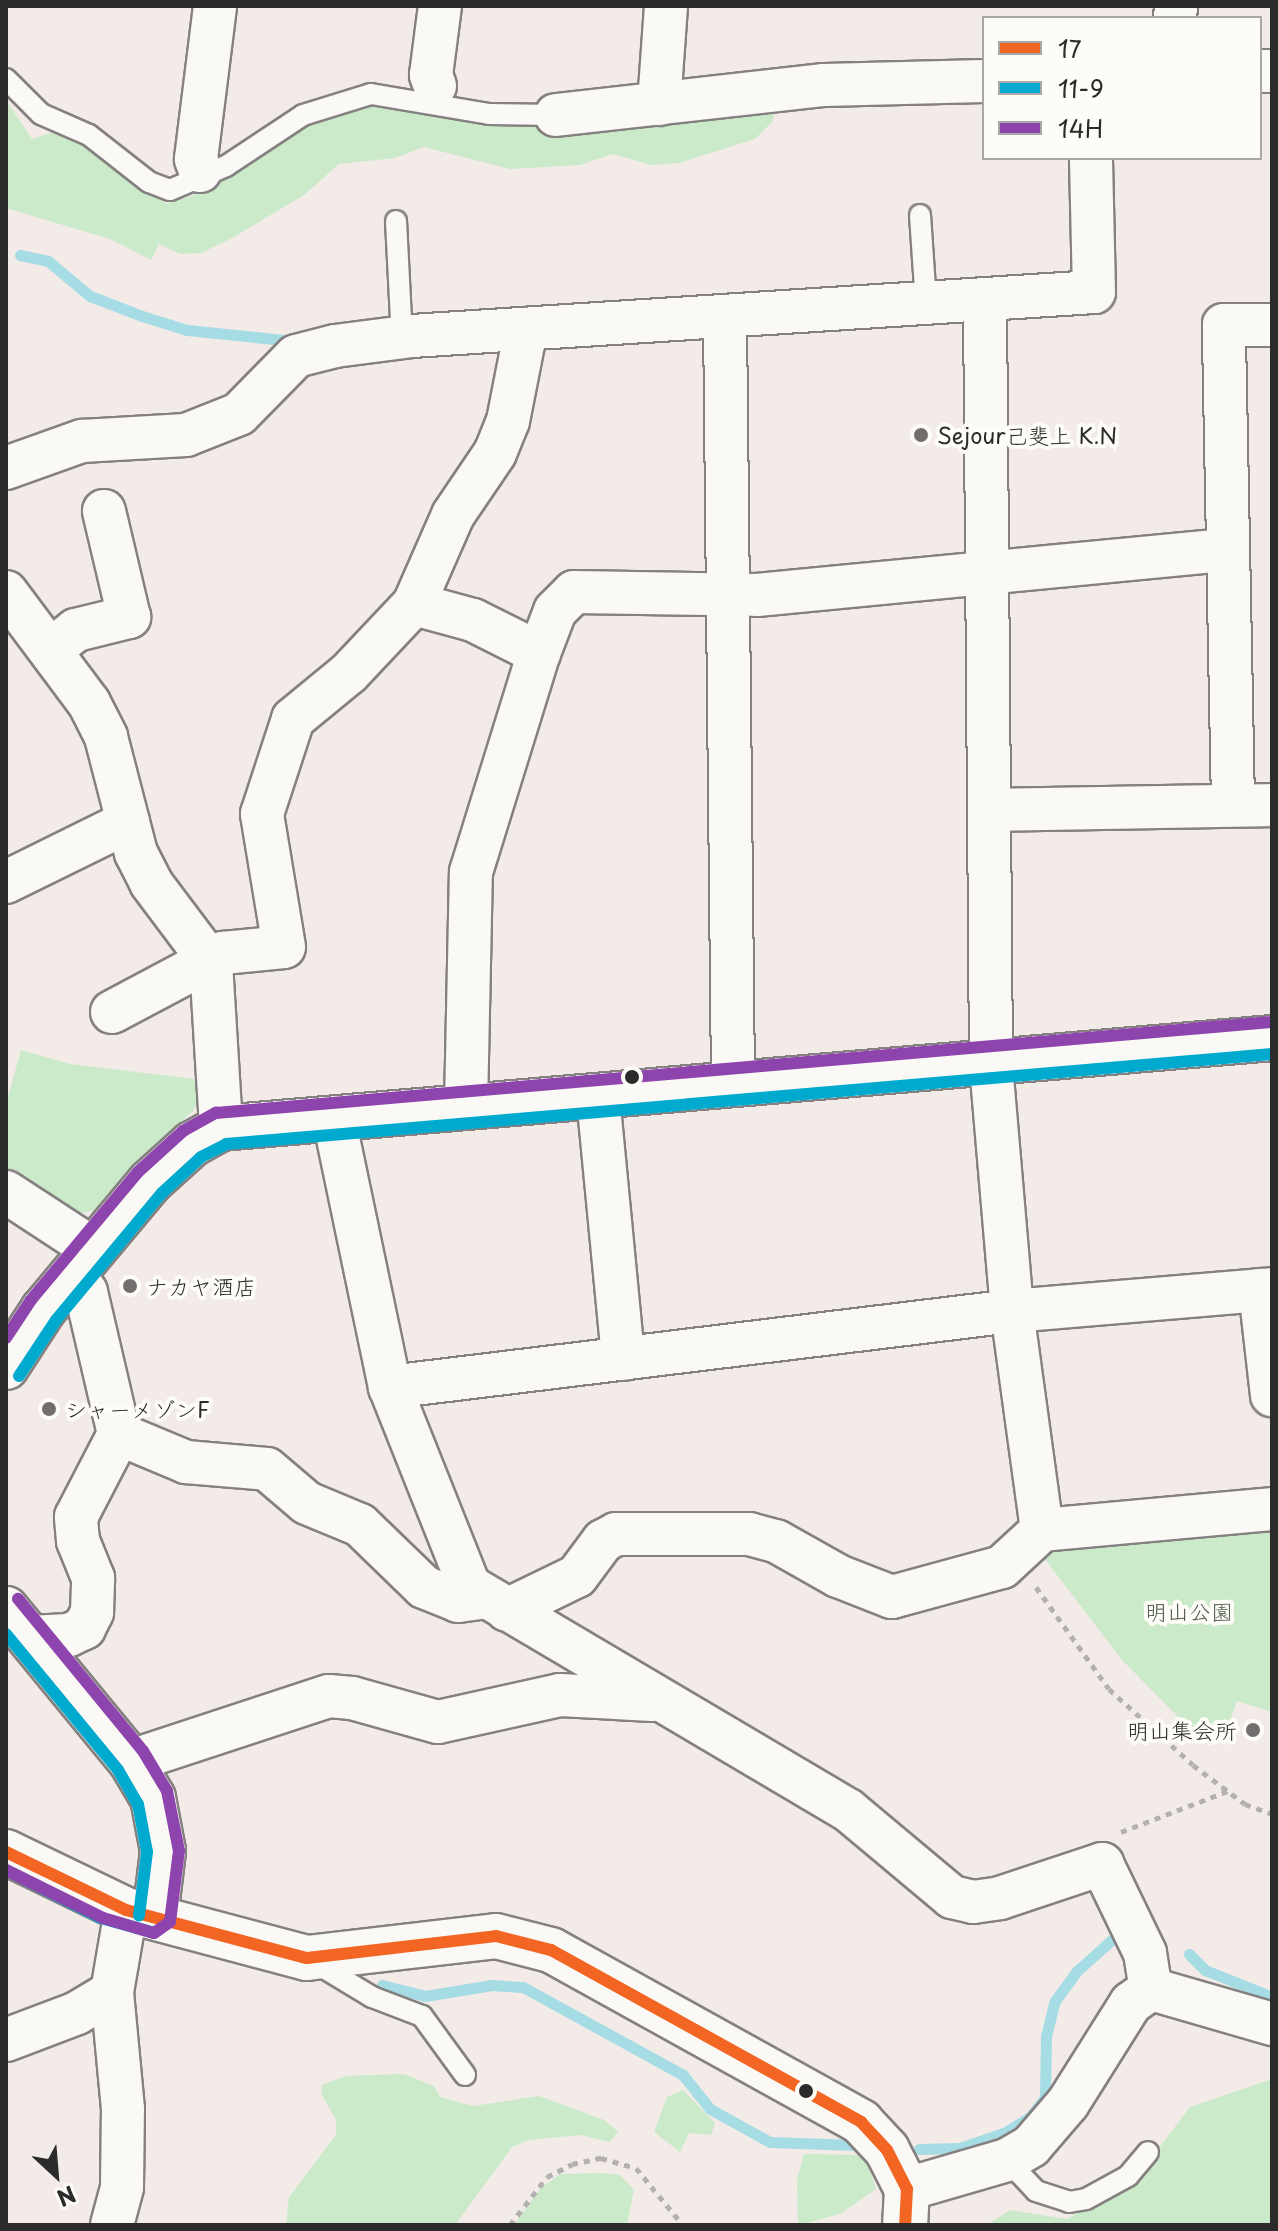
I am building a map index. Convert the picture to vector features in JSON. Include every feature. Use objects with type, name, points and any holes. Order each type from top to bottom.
[{"type":"street","points":[[200,171],[196,159],[215,6]]},
{"type":"street","points":[[435,86],[431,75],[440,6]]},
{"type":"street","points":[[659,104],[666,6]]},
{"type":"street","points":[[556,115],[824,85],[982,81]]},
{"type":"street","points":[[6,468],[82,441],[186,435],[239,414],[296,356],[402,338],[1094,292],[1091,160]]},
{"type":"street","points":[[985,299],[986,575],[992,810],[991,1065],[1029,1542]]},
{"type":"street","points":[[725,317],[733,1085]]},
{"type":"street","points":[[992,810],[1252,805],[1226,550],[1224,325],[1272,325]]},
{"type":"street","points":[[112,1012],[211,963],[223,953],[284,947],[262,814],[293,719],[349,673],[414,604],[453,515],[504,432],[525,356],[526,329]]},
{"type":"street","points":[[51,650],[76,630],[129,617],[104,511]]},
{"type":"street","points":[[466,1107],[471,872],[539,653],[555,611],[574,592],[726,595],[986,575],[1226,550]]},
{"type":"street","points":[[414,604],[473,620],[539,653]]},
{"type":"street","points":[[10,610],[69,670],[106,737],[128,822],[151,883],[211,963],[221,1128]]},
{"type":"street","points":[[6,882],[128,822]]},
{"type":"street","points":[[6,1367],[83,1262],[170,1162],[221,1128],[991,1065],[1272,1038]]},
{"type":"street","points":[[598,1097],[623,1359]]},
{"type":"street","points":[[334,1119],[390,1387],[469,1586],[848,1810],[952,1897],[973,1902],[1000,1898],[1102,1864],[1145,1953],[1151,1989]]},
{"type":"street","points":[[6,1192],[83,1262],[86,1292],[119,1434],[76,1517],[78,1541],[93,1578],[92,1612],[84,1628],[69,1635],[17,1623]]},
{"type":"street","points":[[390,1387],[1012,1311],[1266,1289],[1272,1395]]},
{"type":"street","points":[[119,1434],[186,1462],[267,1469],[307,1503],[360,1525],[424,1587],[458,1601],[496,1603],[577,1576],[603,1541],[647,1531],[749,1534],[776,1541],[892,1597],[1002,1567],[1029,1542],[1272,1509]]},
{"type":"street","points":[[17,1623],[131,1761],[153,1798],[160,1825],[162,1866],[112,1992],[123,2109],[122,2187],[112,2225]]},
{"type":"street","points":[[131,1761],[329,1696],[352,1698],[438,1722],[560,1695],[657,1699]]},
{"type":"street","points":[[6,1852],[141,1914],[307,1958],[461,1939],[526,1939],[849,2114],[887,2150],[906,2207],[1007,2160],[1047,2130],[1131,2003],[1151,1989]]},
{"type":"street","points":[[1151,1989],[1272,2024]]},
{"type":"street","points":[[6,2040],[77,2013],[112,1992]]},
{"type":"lane","points":[[6,79],[41,114],[89,135],[149,182],[170,190],[226,166],[303,115],[371,94],[489,114],[556,115]]},
{"type":"lane","points":[[920,215],[926,303]]},
{"type":"lane","points":[[396,221],[402,338]]},
{"type":"lane","points":[[307,1958],[372,1997],[422,2016],[465,2075]]},
{"type":"lane","points":[[1007,2160],[1036,2191],[1069,2202],[1086,2199],[1128,2176],[1148,2152]]},
{"type":"path","points":[[1029,1542],[1109,1689],[1228,1791],[1272,1814]]},
{"type":"path","points":[[1108,1839],[1228,1791]]},
{"type":"path","points":[[510,2225],[547,2177],[572,2164],[601,2158],[636,2168],[683,2225]]},
{"type":"green space","points":[[6,100],[32,139],[56,131],[66,133],[166,204],[201,193],[316,119],[373,103],[509,126],[775,107],[773,121],[755,139],[679,163],[651,165],[613,154],[580,165],[510,169],[424,147],[395,158],[339,164],[304,195],[232,238],[201,253],[180,254],[159,244],[151,260],[110,239],[6,208]]},
{"type":"green space","points":[[21,1050],[70,1064],[203,1080],[203,1090],[193,1111],[152,1147],[99,1209],[67,1217],[6,1179],[6,1104]]},
{"type":"green space","name":"明山公園","points":[[1261,1520],[1272,1532],[1272,1712],[1237,1701],[1227,1729],[1197,1736],[1122,1660],[1044,1558],[1070,1541]]},
{"type":"green space","points":[[404,2074],[434,2086],[440,2097],[473,2106],[539,2096],[604,2120],[618,2131],[610,2142],[580,2135],[529,2140],[512,2147],[455,2225],[286,2225],[289,2197],[336,2135],[336,2120],[321,2093],[322,2085],[346,2076]]},
{"type":"green space","points":[[1272,2079],[1272,2225],[987,2225],[1010,2210],[1067,2219],[1134,2181],[1190,2107]]},
{"type":"green space","points":[[683,2090],[715,2123],[711,2135],[689,2133],[680,2152],[654,2132],[667,2097]]},
{"type":"green space","points":[[804,2154],[865,2155],[876,2189],[840,2214],[798,2225],[797,2180]]},
{"type":"green space","points":[[560,2174],[620,2175],[634,2190],[627,2225],[514,2225],[540,2189]]},
{"type":"waterway","points":[[20,255],[48,261],[90,296],[142,316],[187,330],[283,340]]},
{"type":"waterway","points":[[919,2149],[960,2148],[1006,2132],[1030,2117],[1045,2098],[1046,2036],[1055,2001],[1077,1971],[1116,1936]]},
{"type":"waterway","points":[[1189,1954],[1205,1970],[1272,1997]]},
{"type":"waterway","points":[[382,1985],[425,1996],[492,1985],[523,1987],[683,2075],[710,2109],[770,2142],[856,2145]]},
{"type":"transit line","name":"14H","points":[[6,1338],[31,1300],[138,1172],[183,1131],[216,1113],[1271,1022]]},
{"type":"transit line","name":"11-9","points":[[19,1376],[56,1320],[162,1193],[201,1157],[226,1144],[1272,1054]]},
{"type":"transit line","name":"14H","points":[[6,1870],[103,1918],[154,1933],[170,1922],[179,1851],[167,1791],[143,1751],[18,1599]]},
{"type":"transit line","name":"11-9","points":[[6,1634],[118,1770],[138,1804],[147,1852],[139,1915]]},
{"type":"transit line","name":"17","points":[[6,1852],[126,1910],[307,1958],[496,1936],[551,1950],[861,2122],[887,2150],[907,2189],[905,2225]]},
{"type":"transit line","name":"11-9","points":[[6,1870],[101,1918],[151,1932]]},
{"type":"place","name":"Sejour己斐上 K.N","points":[[921,435]]},
{"type":"place","name":"ナカヤ酒店","points":[[130,1286]]},
{"type":"place","name":"シャーメゾンF","points":[[49,1409]]},
{"type":"place","name":"明山集会所","points":[[1253,1730]]}]
